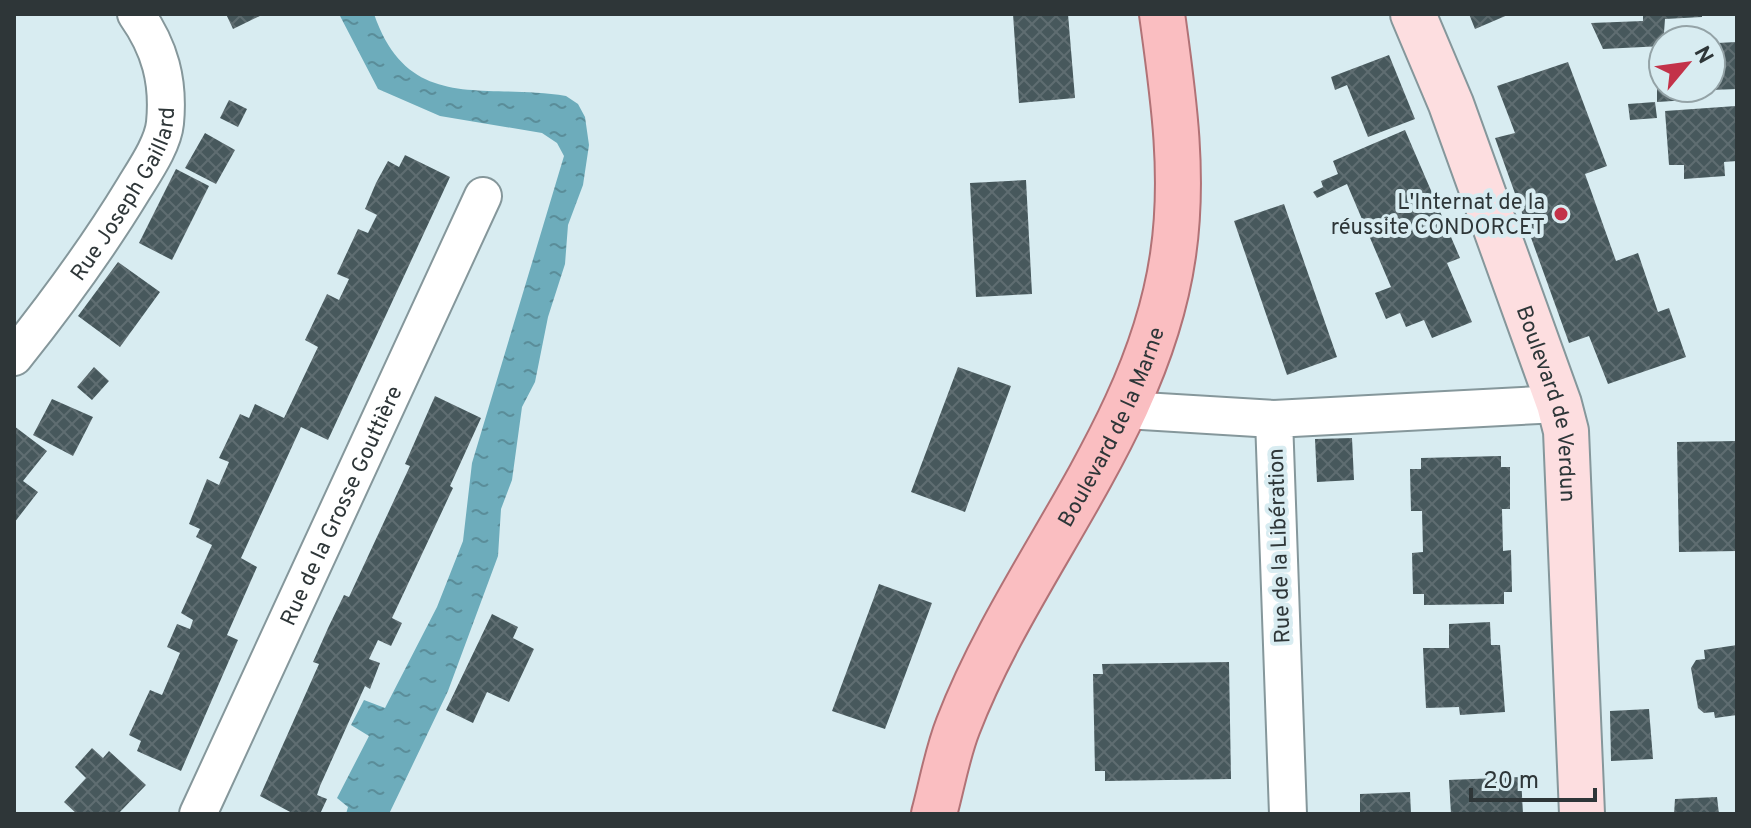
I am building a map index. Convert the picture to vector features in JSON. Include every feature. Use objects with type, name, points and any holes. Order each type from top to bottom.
[{"type":"main road","name":"Boulevard de la Marne","points":[[934,814],[964,713],[999,641],[1126,410],[1154,338],[1173,255],[1179,143],[1162,14]]},
{"type":"main road","name":"Boulevard de Verdun","points":[[1413,14],[1451,104],[1566,431],[1582,814]]},
{"type":"street","name":"Rue Joseph Gaillard","points":[[14,357],[89,262],[146,169],[165,126],[165,69],[136,14]]},
{"type":"street","name":"Rue de la Grosse Gouttière","points":[[198,814],[483,196]]},
{"type":"street","name":"Rue de la Libération","points":[[1288,814],[1274,419],[1559,404]]},
{"type":"street","points":[[1126,410],[1274,419]]},
{"type":"water","points":[[339,14],[374,14],[389,46],[407,67],[429,81],[479,91],[566,96],[578,104],[585,117],[589,145],[583,185],[568,225],[565,264],[548,317],[535,382],[522,407],[512,480],[501,509],[498,556],[448,691],[389,814],[346,814],[348,807],[337,798],[369,736],[351,725],[364,700],[385,708],[437,607],[463,541],[472,463],[564,156],[557,143],[542,133],[440,116],[378,89]]},
{"type":"building","points":[[226,14],[264,14],[233,29]]},
{"type":"building","points":[[1013,14],[1068,14],[1075,98],[1019,103]]},
{"type":"building","points":[[1469,14],[1510,14],[1475,29]]},
{"type":"building","points":[[1643,14],[1702,14],[1702,17],[1665,19],[1665,24],[1647,24],[1647,47],[1603,49],[1591,23],[1643,21]]},
{"type":"building","points":[[1727,42],[1737,42],[1737,89],[1727,89]]},
{"type":"building","points":[[1389,55],[1415,119],[1368,137],[1347,85],[1335,90],[1331,77]]},
{"type":"building","name":"L'Internat de la réussite CONDORCET","points":[[1568,62],[1607,166],[1585,174],[1616,261],[1638,253],[1658,312],[1669,308],[1686,357],[1608,384],[1589,336],[1569,343],[1495,138],[1515,133],[1497,86]]},
{"type":"building","points":[[229,100],[247,109],[238,127],[220,118]]},
{"type":"building","points":[[1628,104],[1655,104],[1657,118],[1630,120]]},
{"type":"building","points":[[1736,106],[1737,161],[1724,162],[1725,176],[1684,179],[1684,165],[1669,165],[1665,111]]},
{"type":"building","points":[[1405,130],[1460,258],[1447,263],[1472,322],[1432,338],[1424,320],[1406,327],[1400,313],[1386,319],[1375,293],[1391,287],[1347,184],[1317,198],[1313,192],[1323,187],[1321,181],[1338,174],[1333,161]]},
{"type":"building","points":[[205,133],[235,150],[216,184],[185,168]]},
{"type":"building","points":[[405,155],[450,177],[328,440],[301,427],[241,558],[257,567],[227,635],[238,640],[181,771],[137,751],[141,741],[129,735],[150,690],[162,695],[180,653],[167,647],[177,624],[190,629],[193,620],[181,613],[212,545],[196,537],[200,529],[189,524],[207,479],[219,485],[229,462],[219,458],[240,414],[249,418],[255,404],[284,418],[318,347],[305,340],[327,294],[339,300],[349,279],[337,274],[358,229],[368,233],[377,215],[365,209],[376,183],[388,161],[399,167]]},
{"type":"building","points":[[176,169],[209,186],[172,260],[139,243]]},
{"type":"building","points":[[1026,180],[1032,294],[976,297],[970,183]]},
{"type":"building","points":[[1284,204],[1337,357],[1287,375],[1234,221]]},
{"type":"building","points":[[118,262],[160,292],[120,347],[78,316]]},
{"type":"building","points":[[94,367],[109,381],[92,400],[77,387]]},
{"type":"building","points":[[958,367],[1011,386],[965,512],[911,492]]},
{"type":"building","points":[[435,396],[481,418],[450,486],[453,488],[392,618],[402,623],[391,646],[378,640],[369,659],[380,663],[370,689],[365,686],[320,786],[317,795],[327,799],[320,814],[294,814],[260,796],[319,664],[313,662],[328,628],[344,595],[349,597],[410,466],[405,464]]},
{"type":"building","points":[[52,399],[93,417],[73,456],[33,435]]},
{"type":"building","points":[[14,426],[47,451],[23,481],[38,492],[14,523]]},
{"type":"building","points":[[1352,438],[1354,480],[1317,482],[1315,439]]},
{"type":"building","points":[[1737,441],[1737,551],[1679,552],[1677,442]]},
{"type":"building","points":[[1501,456],[1501,467],[1510,467],[1510,509],[1502,509],[1503,551],[1511,550],[1512,592],[1504,592],[1504,604],[1424,605],[1424,594],[1413,594],[1412,553],[1423,552],[1422,511],[1411,511],[1410,469],[1421,469],[1421,458]]},
{"type":"building","points":[[879,584],[932,603],[885,729],[832,711]]},
{"type":"building","points":[[492,614],[518,627],[513,638],[534,649],[509,702],[487,692],[473,723],[446,710]]},
{"type":"building","points":[[1490,622],[1491,645],[1500,645],[1505,712],[1460,715],[1459,707],[1426,708],[1423,648],[1449,648],[1449,624]]},
{"type":"building","points":[[1737,645],[1737,715],[1715,718],[1714,712],[1704,713],[1698,708],[1691,668],[1696,660],[1705,659],[1704,650]]},
{"type":"building","points":[[1229,662],[1231,779],[1105,781],[1105,771],[1095,771],[1093,674],[1103,674],[1102,664]]},
{"type":"building","points":[[1649,709],[1653,759],[1611,761],[1610,711]]},
{"type":"building","points":[[92,748],[103,758],[109,751],[146,785],[118,814],[77,814],[64,802],[86,778],[75,767]]},
{"type":"building","points":[[1521,777],[1523,814],[1451,814],[1449,780]]},
{"type":"building","points":[[1410,792],[1411,814],[1360,814],[1360,794]]},
{"type":"building","points":[[1717,797],[1719,814],[1674,814],[1675,799]]},
{"type":"place","name":"L'Internat de la réussite CONDORCET","points":[[1561,214]]}]
